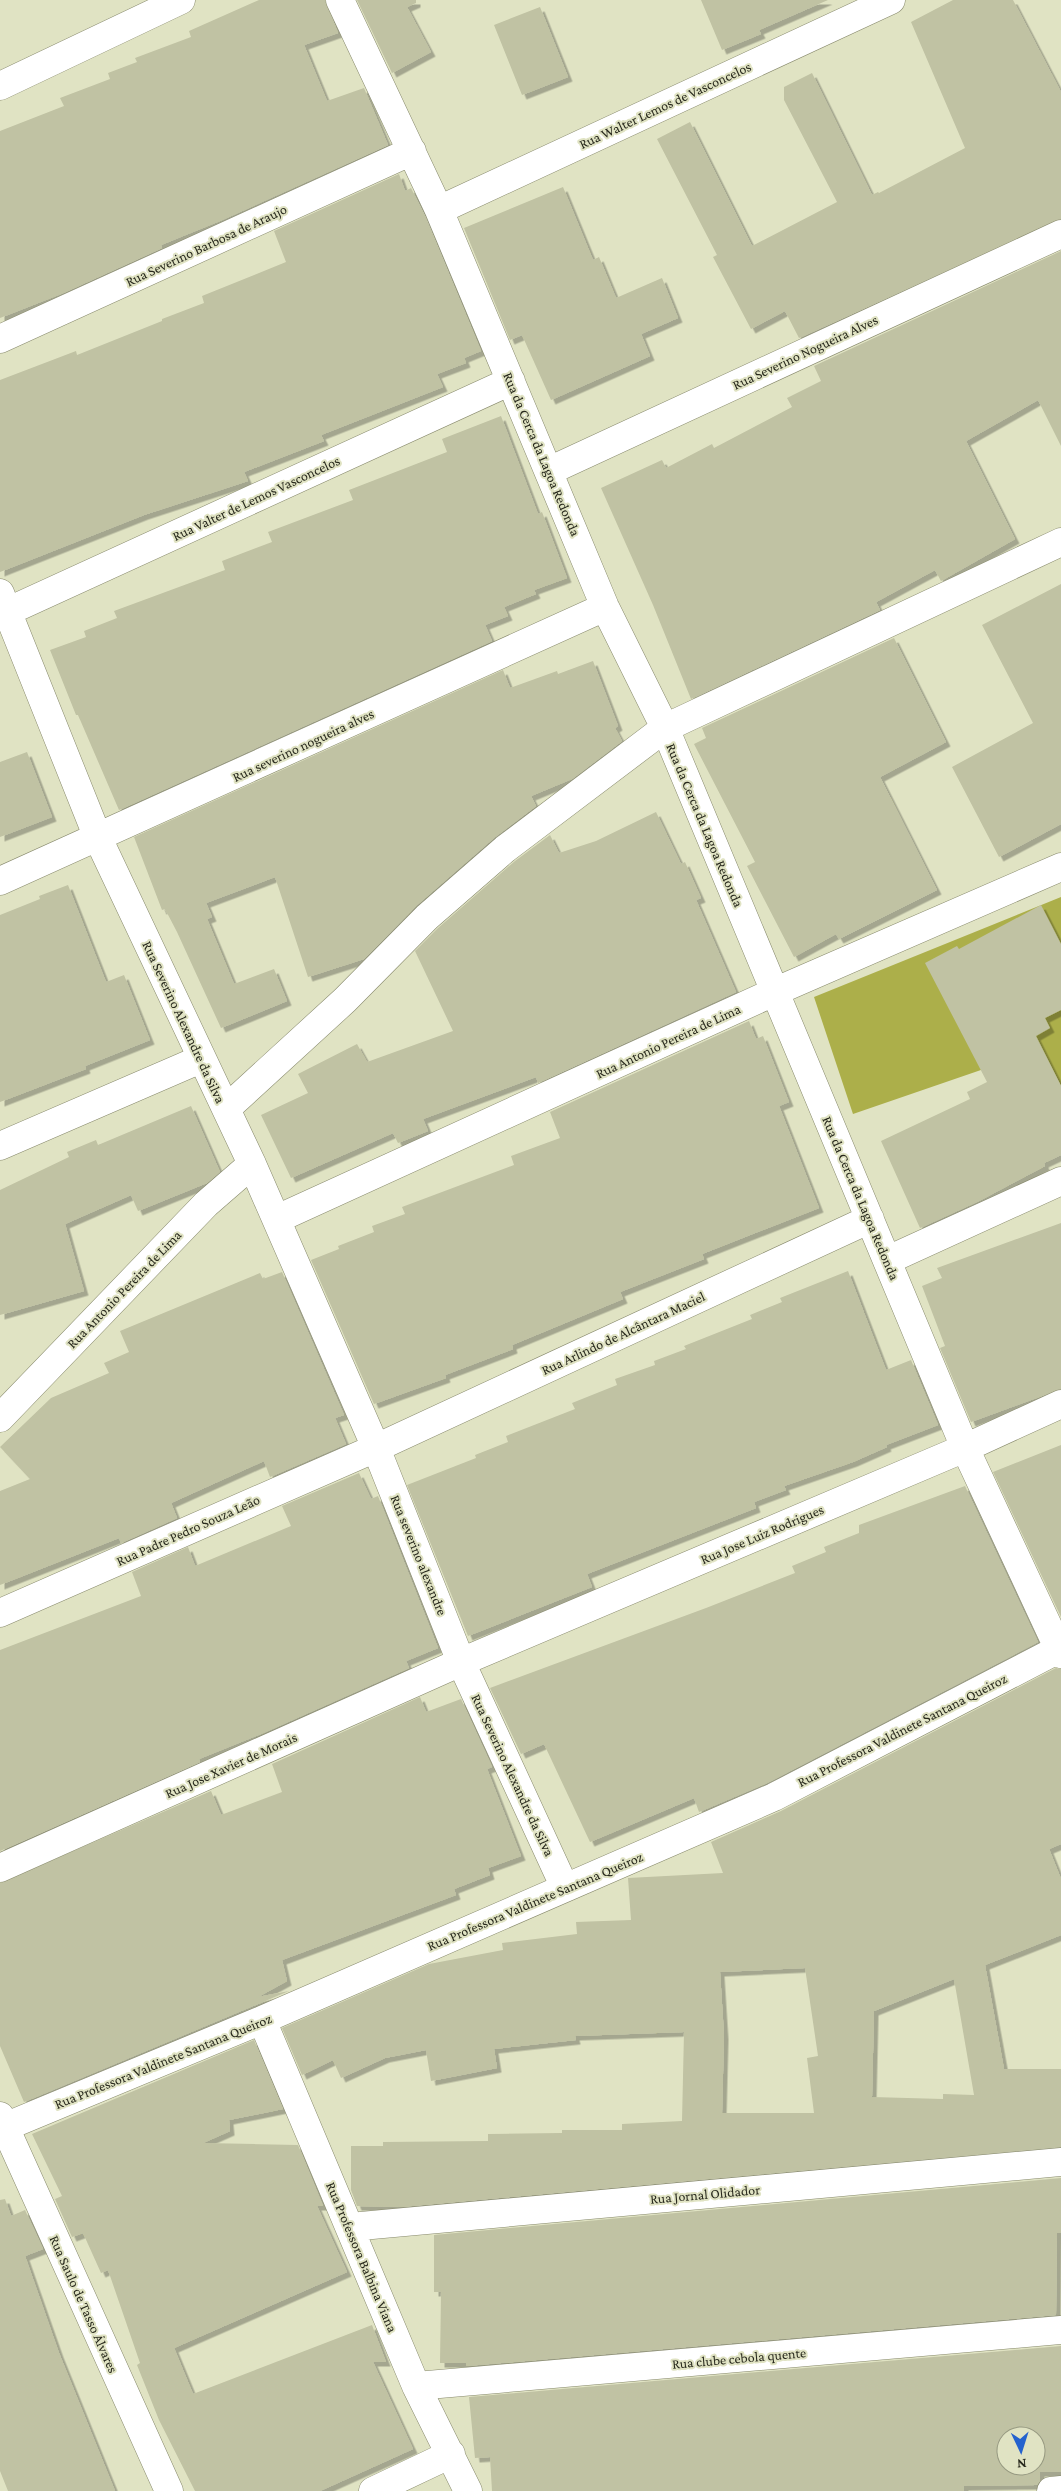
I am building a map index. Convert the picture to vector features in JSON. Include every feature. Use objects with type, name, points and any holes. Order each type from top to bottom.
[{"type":"street","points":[[0,86],[181,0]]},
{"type":"street","name":"Rua da Cerca da Lagoa Redonda","points":[[340,0],[439,210],[605,607],[664,728],[965,1448],[1060,1650]]},
{"type":"street","name":"Rua Walter Lemos de Vasconcelos","points":[[439,210],[890,0]]},
{"type":"street","name":"Rua Severino Barbosa de Araujo","points":[[0,339],[412,151]]},
{"type":"street","name":"Rua Severino Nogueira Alves","points":[[549,470],[1061,234]]},
{"type":"street","name":"Rua Valter de Lemos Vasconcelos","points":[[3,606],[511,381]]},
{"type":"street","points":[[226,1109],[344,1000],[427,917],[505,849],[664,728],[1061,542]]},
{"type":"street","name":"Rua Severino Alexandre da Silva","points":[[3,606],[98,838],[252,1164],[376,1448]]},
{"type":"street","name":"Rua severino nogueira alves","points":[[0,881],[605,607]]},
{"type":"street","name":"Rua Antonio Pereira de Lima","points":[[277,1219],[774,992],[1061,867]]},
{"type":"street","points":[[0,1146],[202,1059]]},
{"type":"street","name":"Rua Antonio Pereira de Lima","points":[[0,1418],[206,1204],[252,1164]]},
{"type":"street","points":[[888,1260],[1061,1181]]},
{"type":"street","name":"Rua Arlindo de Alcântara Maciel","points":[[376,1448],[870,1219]]},
{"type":"street","name":"Rua Jose Luiz Rodrigues","points":[[461,1662],[965,1448],[1061,1404]]},
{"type":"street","name":"Rua Padre Pedro Souza Leão","points":[[0,1613],[376,1448]]},
{"type":"street","name":"Rua severino alexandre","points":[[376,1448],[461,1662]]},
{"type":"street","name":"Rua Professora Valdinete Santana Queiroz","points":[[1,2124],[262,2020],[774,1797],[1060,1650]]},
{"type":"street","name":"Rua Severino Alexandre da Silva","points":[[461,1662],[565,1888]]},
{"type":"street","name":"Rua Jose Xavier de Morais","points":[[0,1868],[461,1662]]},
{"type":"street","name":"Rua Professora Balbina Viana","points":[[262,2020],[416,2386],[468,2491]]},
{"type":"street","name":"Rua Saulo de Tasso Álvares","points":[[1,2124],[168,2491]]},
{"type":"street","name":"Rua Jornal Olidador","points":[[350,2227],[1061,2162]]},
{"type":"street","name":"Rua clube cebola quente","points":[[416,2386],[1061,2330]]},
{"type":"street","points":[[374,2491],[451,2454]]},
{"type":"street","points":[[1051,2491],[1061,2490]]},
{"type":"shaded area","points":[[1061,897],[1061,1086],[1042,1049],[853,1114],[814,997]]},
{"type":"building","points":[[259,0],[325,0],[338,33],[304,45],[327,101],[364,88],[388,145],[220,221],[161,245],[162,248],[61,294],[0,318],[0,131],[64,106],[60,98],[110,79],[108,73],[137,62],[135,58],[191,37],[189,31]]},
{"type":"building","points":[[357,0],[416,0],[416,3],[407,7],[431,52],[392,73]]},
{"type":"building","points":[[701,0],[828,0],[759,30],[761,34],[722,50]]},
{"type":"building","points":[[953,0],[1013,0],[1061,92],[1061,219],[799,338],[785,311],[751,329],[713,257],[717,255],[657,139],[690,122],[752,246],[837,202],[784,100],[784,87],[812,73],[872,195],[879,193],[965,148],[911,22]]},
{"type":"building","points":[[540,7],[568,77],[522,95],[494,25]]},
{"type":"building","points":[[399,174],[405,191],[411,188],[425,216],[481,351],[464,358],[466,363],[437,374],[443,387],[321,435],[324,441],[244,472],[248,481],[144,515],[0,572],[0,380],[76,351],[77,355],[162,321],[162,319],[204,303],[202,296],[286,262],[274,231]]},
{"type":"building","points":[[563,187],[593,260],[599,257],[616,298],[662,278],[678,318],[641,334],[650,356],[551,400],[522,335],[510,340],[464,228]]},
{"type":"building","points":[[1061,251],[1061,446],[1038,400],[966,441],[1015,539],[941,581],[935,570],[876,602],[880,610],[691,699],[653,605],[601,488],[662,460],[666,468],[712,444],[714,448],[792,407],[787,398],[821,381],[814,366]]},
{"type":"building","points":[[501,416],[538,514],[542,512],[567,578],[534,590],[536,594],[504,607],[508,616],[485,625],[492,641],[119,810],[78,715],[76,715],[50,650],[86,637],[84,631],[117,618],[114,611],[225,570],[222,561],[272,542],[268,532],[353,500],[349,490],[447,452],[442,439]]},
{"type":"building","points":[[1061,584],[1061,824],[999,857],[952,767],[1033,723],[982,625]]},
{"type":"building","points":[[894,638],[946,742],[880,777],[937,890],[839,939],[836,934],[794,957],[747,866],[755,862],[694,744],[706,738],[702,728]]},
{"type":"building","points":[[593,661],[618,726],[615,728],[622,741],[572,779],[531,796],[536,806],[495,837],[417,905],[364,959],[308,977],[275,877],[206,903],[212,917],[207,919],[234,984],[274,969],[287,1001],[221,1028],[177,932],[165,909],[162,910],[134,837],[503,670],[510,688],[557,671],[558,674]]},
{"type":"building","points":[[27,752],[52,817],[0,837],[0,762]]},
{"type":"building","points":[[656,812],[681,864],[685,862],[701,898],[696,900],[736,992],[538,1083],[536,1077],[423,1119],[428,1131],[398,1143],[393,1133],[291,1178],[261,1115],[308,1093],[298,1074],[357,1044],[367,1062],[453,1031],[415,951],[438,928],[515,861],[550,835],[559,853],[596,841]]},
{"type":"building","points":[[68,885],[106,982],[124,975],[150,1040],[85,1066],[86,1069],[0,1102],[0,915],[40,899],[39,896]]},
{"type":"building","points":[[1041,905],[1061,944],[1061,1010],[1045,1018],[1050,1028],[1036,1036],[1061,1086],[1061,1155],[1044,1163],[1045,1166],[979,1201],[920,1228],[881,1141],[970,1099],[967,1092],[987,1082],[925,963],[957,946],[959,949]]},
{"type":"building","points":[[749,1021],[756,1039],[763,1036],[789,1102],[779,1106],[819,1208],[702,1254],[704,1259],[620,1292],[623,1299],[512,1345],[513,1349],[445,1375],[446,1378],[374,1404],[311,1260],[339,1249],[338,1246],[374,1232],[372,1226],[405,1214],[402,1207],[514,1165],[511,1156],[560,1138],[550,1112]]},
{"type":"building","points":[[191,1106],[220,1172],[207,1183],[138,1211],[131,1195],[65,1224],[84,1291],[0,1315],[0,1190],[69,1157],[67,1152],[96,1140],[98,1145]]},
{"type":"building","points":[[1061,1223],[1061,1389],[971,1422],[940,1348],[945,1346],[922,1286],[942,1278],[937,1268]]},
{"type":"building","points":[[848,1271],[886,1370],[911,1360],[938,1425],[886,1445],[887,1447],[853,1462],[784,1486],[786,1490],[754,1502],[756,1508],[587,1574],[592,1587],[468,1636],[407,1485],[476,1458],[475,1455],[508,1442],[506,1436],[575,1409],[572,1403],[617,1385],[615,1379],[655,1365],[654,1361],[686,1349],[684,1346],[752,1319],[750,1315],[782,1302],[780,1298]]},
{"type":"building","points":[[282,1272],[344,1415],[335,1418],[346,1444],[270,1477],[264,1461],[171,1503],[177,1518],[121,1543],[119,1538],[0,1585],[0,1491],[30,1479],[0,1447],[51,1398],[109,1373],[104,1363],[129,1352],[120,1331],[260,1273],[263,1279]]},
{"type":"building","points":[[1061,1445],[1061,1617],[993,1472]]},
{"type":"building","points":[[359,1473],[371,1499],[378,1496],[438,1648],[406,1661],[409,1668],[261,1734],[199,1759],[200,1762],[0,1851],[0,1650],[141,1596],[132,1572],[188,1547],[195,1566],[291,1526],[282,1506]]},
{"type":"building","points":[[965,1486],[1038,1642],[767,1783],[699,1812],[694,1798],[590,1842],[544,1744],[521,1754],[490,1688],[795,1573],[792,1566],[826,1552],[824,1547],[859,1533],[859,1525]]},
{"type":"building","points":[[1056,1668],[1061,1669],[1061,1844],[1049,1849],[1061,1879],[1061,1935],[985,1965],[1004,2069],[1061,2069],[1061,2147],[401,2207],[357,2206],[351,2190],[351,2146],[383,2146],[383,2142],[488,2141],[488,2134],[562,2133],[562,2130],[622,2130],[622,2124],[682,2121],[684,2032],[575,2036],[576,2040],[494,2049],[497,2068],[431,2081],[426,2050],[385,2058],[341,2078],[333,2060],[302,2075],[282,2028],[429,1964],[503,1950],[502,1943],[577,1934],[576,1922],[631,1920],[628,1878],[723,1873],[711,1842],[781,1811]],"holes":[[[805,1968],[818,2056],[807,2058],[814,2113],[722,2113],[724,2035],[720,1972]],[[954,1979],[974,2095],[943,2094],[943,2099],[872,2097],[874,2011]]]},
{"type":"building","points":[[420,1697],[426,1712],[461,1699],[492,1767],[487,1769],[521,1856],[488,1868],[490,1875],[454,1889],[456,1895],[282,1960],[287,1981],[258,1997],[289,1991],[24,2102],[0,2046],[0,1883],[211,1791],[221,1815],[282,1792],[272,1764]]},
{"type":"building","points":[[254,2040],[283,2109],[229,2120],[230,2131],[203,2143],[298,2145],[323,2206],[317,2206],[347,2272],[174,2348],[193,2394],[372,2325],[386,2362],[373,2362],[413,2449],[320,2491],[195,2491],[159,2420],[137,2365],[140,2363],[108,2270],[101,2273],[83,2233],[72,2237],[55,2199],[62,2196],[32,2134]]},
{"type":"building","points":[[1061,2178],[1061,2233],[1057,2233],[1056,2315],[466,2366],[466,2363],[440,2363],[441,2292],[434,2292],[434,2235]]},
{"type":"building","points":[[5,2199],[11,2216],[25,2210],[43,2249],[25,2256],[59,2353],[115,2491],[8,2491],[0,2471],[0,2200]]},
{"type":"building","points":[[1061,2346],[1061,2472],[1046,2472],[1046,2426],[996,2426],[996,2476],[1040,2476],[1040,2481],[1037,2485],[964,2486],[964,2491],[492,2491],[490,2457],[475,2458],[469,2397]]}]
